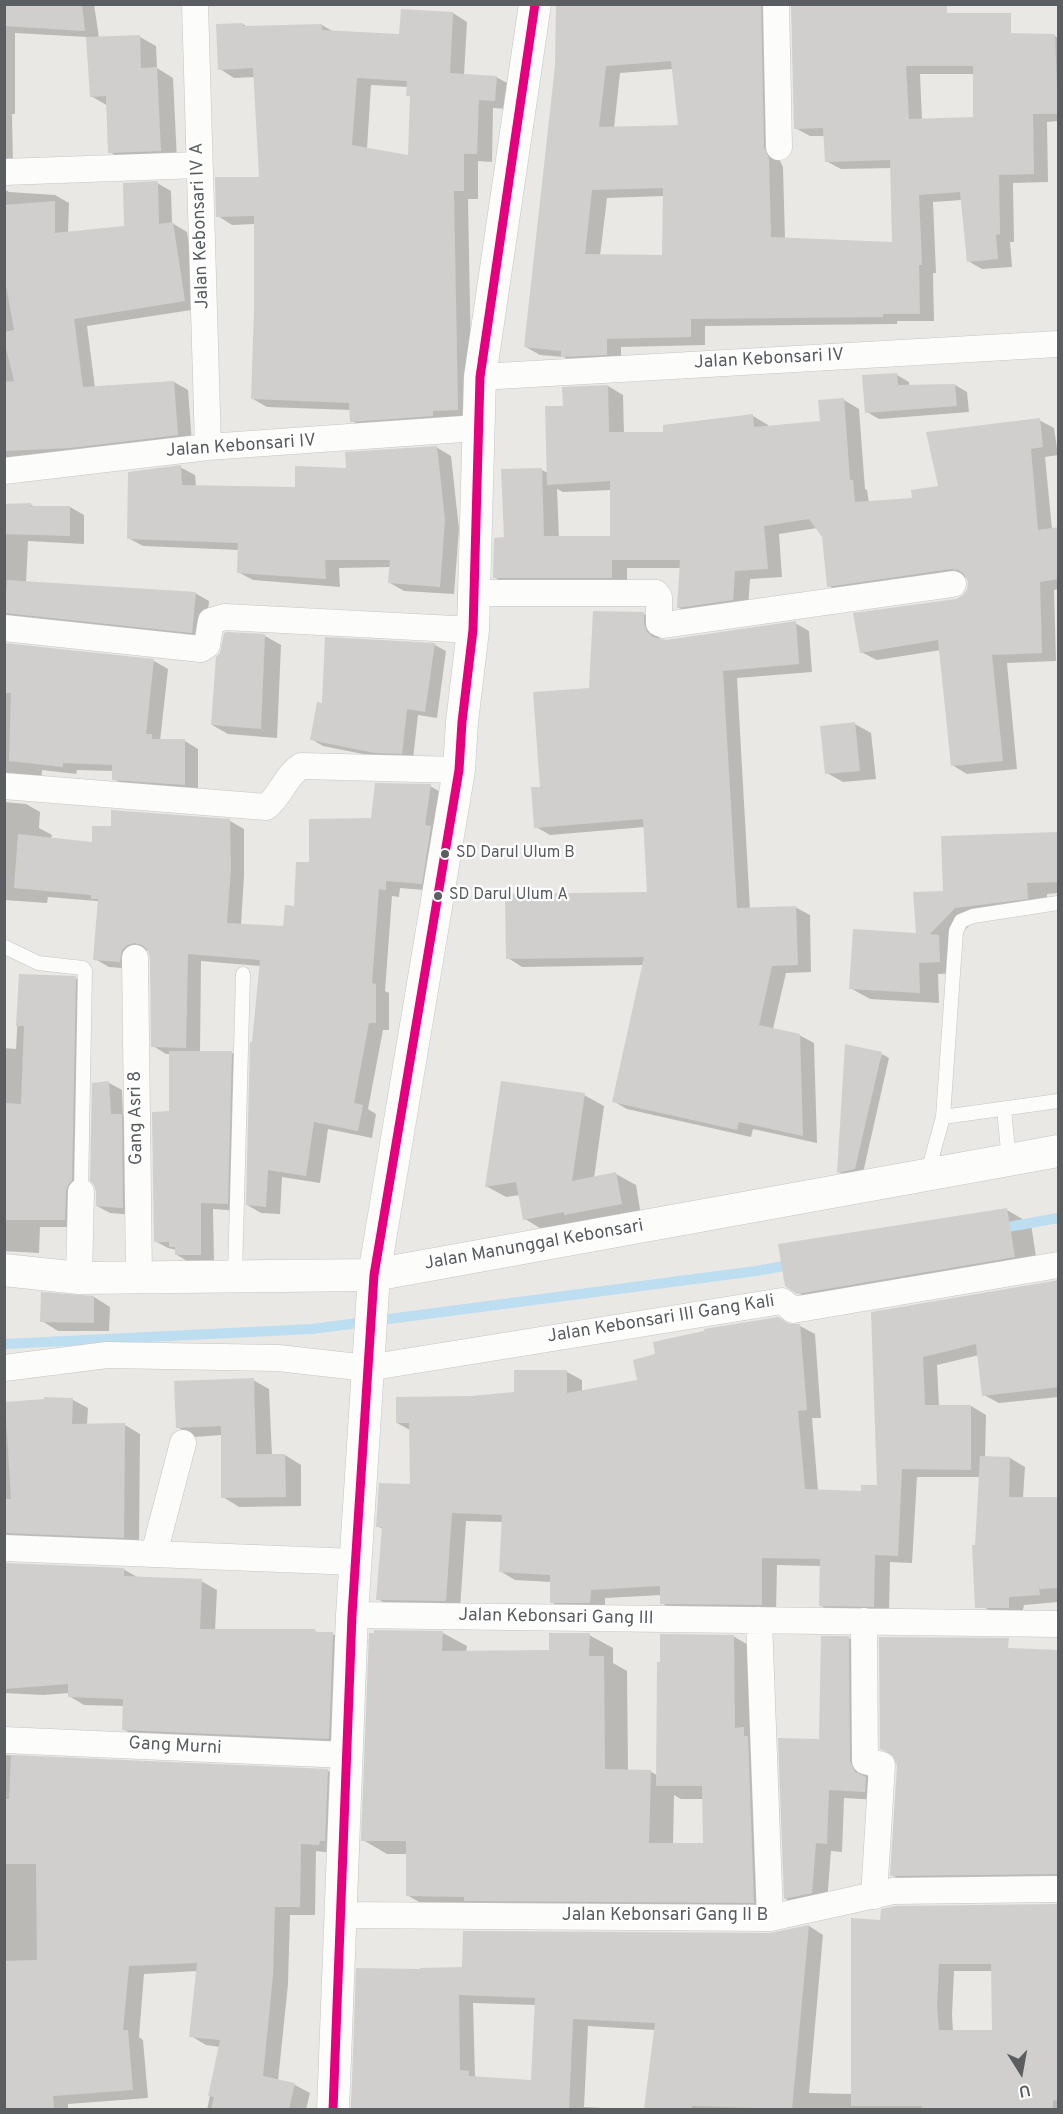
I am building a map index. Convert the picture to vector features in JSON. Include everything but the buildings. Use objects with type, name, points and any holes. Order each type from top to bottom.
[{"type":"street","name":"Jalan Kebonsari IV A","points":[[195,4],[207,447]]},
{"type":"street","points":[[333,2109],[352,1615],[374,1275],[459,770],[473,630],[480,377],[535,4]]},
{"type":"street","points":[[776,4],[779,147]]},
{"type":"street","points":[[4,172],[199,165]]},
{"type":"street","name":"Jalan Kebonsari IV","points":[[480,377],[1059,344]]},
{"type":"street","name":"Jalan Kebonsari IV","points":[[4,471],[207,447],[477,428]]},
{"type":"street","points":[[474,593],[656,593],[659,597],[659,623],[664,625],[953,584]]},
{"type":"street","points":[[4,628],[201,649],[207,645],[211,621],[225,617],[473,630]]},
{"type":"street","points":[[4,786],[266,807],[274,801],[293,771],[301,766],[459,770]]},
{"type":"street","name":"Gang Asri 8","points":[[135,958],[139,1278]]},
{"type":"street","name":"Jalan Manunggal Kebonsari","points":[[4,1269],[79,1278],[374,1275],[1059,1151]]},
{"type":"street","points":[[79,1278],[81,1192]]},
{"type":"street","name":"Jalan Kebonsari III Gang Kali","points":[[4,1368],[107,1355],[367,1360],[782,1301],[793,1310],[1059,1265]]},
{"type":"street","points":[[154,1554],[183,1443]]},
{"type":"street","points":[[4,1548],[355,1563]]},
{"type":"street","name":"Jalan Kebonsari Gang III","points":[[352,1615],[1059,1624]]},
{"type":"street","points":[[759,1620],[770,1918]]},
{"type":"street","points":[[864,1621],[865,1761],[882,1765],[874,1896]]},
{"type":"street","name":"Gang Murni","points":[[4,1740],[346,1755]]},
{"type":"street","name":"Jalan Kebonsari Gang II B","points":[[340,1915],[770,1918],[893,1891],[1059,1889]]},
{"type":"lane","points":[[927,1175],[944,1117],[956,931],[961,921],[973,916],[1059,903]]},
{"type":"lane","points":[[5,947],[38,963],[83,968],[85,971],[81,1192]]},
{"type":"lane","points":[[235,1276],[243,974]]},
{"type":"lane","points":[[944,1117],[1059,1101]]},
{"type":"lane","points":[[1004,1108],[1009,1160]]},
{"type":"waterway","points":[[997,1229],[1058,1218]]},
{"type":"waterway","points":[[4,1344],[312,1329],[795,1264]]},
{"type":"transit line","points":[[333,2110],[352,1615],[374,1275],[459,770],[473,630],[480,377],[535,4]]},
{"type":"place","name":"SD Darul Ulum B","points":[[445,854]]},
{"type":"place","name":"SD Darul Ulum A","points":[[438,896]]}]
